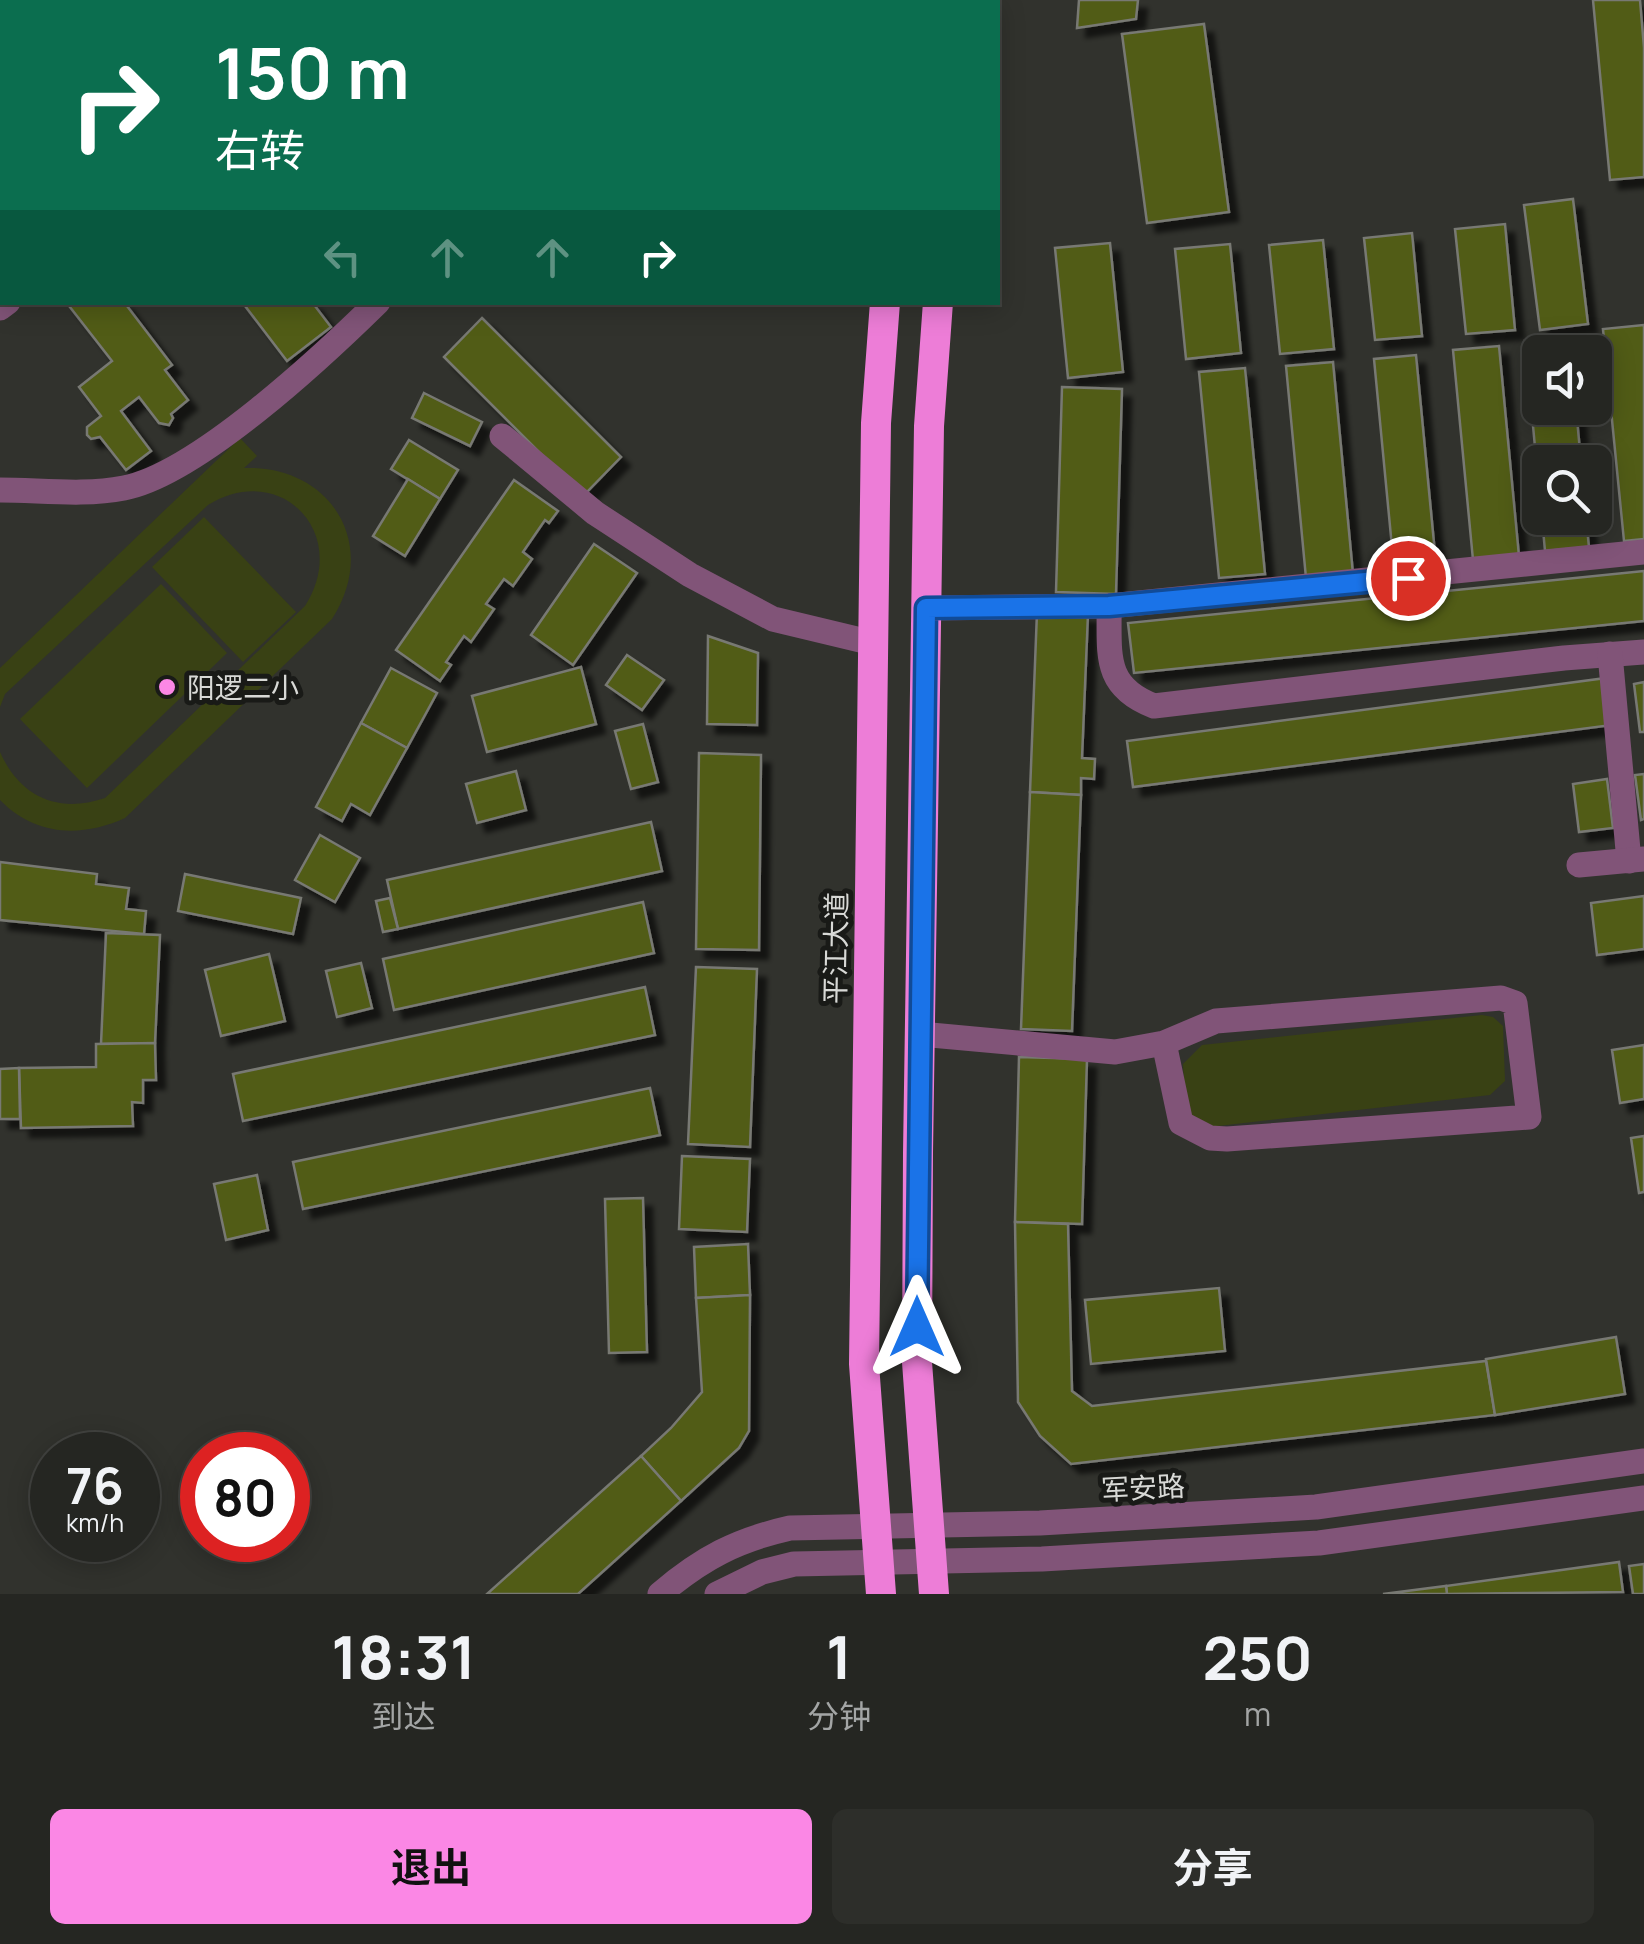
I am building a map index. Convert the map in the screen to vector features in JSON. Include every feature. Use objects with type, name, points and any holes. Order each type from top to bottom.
[{"type":"highway","name":"平江大道","points":[[881,1594],[864,1364],[876,423],[885,305]]},
{"type":"highway","points":[[934,1594],[917,1362],[929,426],[938,305]]},
{"type":"street","points":[[0,490],[104,491],[162,476],[257,410],[375,305]]},
{"type":"street","points":[[502,436],[595,513],[690,575],[773,619],[873,643]]},
{"type":"street","points":[[926,608],[1109,606],[1644,552]]},
{"type":"street","points":[[1109,606],[1110,670],[1129,694],[1154,706],[1644,652]]},
{"type":"street","points":[[1579,865],[1637,860],[1610,654]]},
{"type":"street","points":[[920,1034],[1115,1052],[1164,1042],[1216,1022],[1501,998],[1515,1004],[1529,1117],[1210,1138],[1180,1124],[1164,1042]]},
{"type":"street","name":"军安路","points":[[660,1594],[703,1560],[750,1538],[790,1528],[1040,1523],[1316,1507],[1644,1461]]},
{"type":"street","points":[[718,1594],[762,1572],[794,1564],[1042,1559],[1320,1543],[1644,1498]]},
{"type":"green space","points":[[240,438],[257,456],[244,468],[275,471],[301,480],[323,495],[339,515],[348,538],[351,564],[346,591],[332,619],[125,818],[75,831],[28,821],[0,800],[0,752],[18,780],[42,798],[72,804],[105,798],[305,606],[317,579],[320,554],[314,531],[301,512],[283,498],[260,492],[235,493],[208,505],[5,694],[0,707],[0,668]]},
{"type":"green space","points":[[204,517],[296,612],[243,662],[152,567]]},
{"type":"green space","points":[[161,584],[227,653],[87,788],[20,719]]},
{"type":"green space","points":[[1482,1015],[1493,1017],[1503,1026],[1505,1081],[1490,1095],[1209,1127],[1186,1113],[1183,1064],[1202,1045]]},
{"type":"building","points":[[1079,0],[1138,0],[1136,19],[1077,28]]},
{"type":"building","points":[[1593,0],[1640,0],[1644,177],[1610,180]]},
{"type":"building","points":[[1204,24],[1229,212],[1147,223],[1122,34]]},
{"type":"building","points":[[1573,199],[1588,324],[1540,330],[1524,205]]},
{"type":"building","points":[[1505,224],[1515,330],[1466,334],[1455,229]]},
{"type":"building","points":[[1412,233],[1422,336],[1375,340],[1364,238]]},
{"type":"building","points":[[1323,240],[1334,349],[1280,354],[1269,245]]},
{"type":"building","points":[[1110,243],[1123,372],[1068,378],[1055,248]]},
{"type":"building","points":[[1230,244],[1241,353],[1186,359],[1175,249]]},
{"type":"building","points":[[68,305],[126,305],[172,365],[165,370],[188,400],[171,414],[169,425],[159,423],[139,397],[121,411],[151,451],[126,470],[100,437],[91,439],[87,435],[87,427],[101,416],[79,387],[112,361]]},
{"type":"building","points":[[244,305],[314,305],[331,327],[287,361]]},
{"type":"building","points":[[482,318],[621,457],[583,496],[444,357]]},
{"type":"building","points":[[1644,325],[1644,539],[1624,541],[1612,420],[1612,335],[1604,335],[1603,329]]},
{"type":"building","points":[[1499,346],[1519,556],[1473,560],[1453,350]]},
{"type":"building","points":[[1416,355],[1436,564],[1394,568],[1374,359]]},
{"type":"building","points":[[1333,362],[1353,574],[1306,578],[1286,366]]},
{"type":"building","points":[[1245,368],[1265,574],[1219,578],[1199,372]]},
{"type":"building","points":[[1062,387],[1122,389],[1116,594],[1056,592]]},
{"type":"building","points":[[424,393],[482,422],[470,446],[412,418]]},
{"type":"building","points":[[1533,425],[1578,425],[1579,445],[1535,445]]},
{"type":"building","points":[[409,440],[458,470],[440,499],[391,469]]},
{"type":"building","points":[[408,479],[440,499],[405,556],[373,536]]},
{"type":"building","points":[[514,480],[558,511],[549,523],[545,520],[523,552],[532,559],[513,586],[504,579],[486,604],[494,609],[471,642],[464,636],[446,662],[451,665],[440,681],[396,650]]},
{"type":"building","points":[[1544,535],[1588,535],[1589,547],[1545,551]]},
{"type":"building","points":[[594,544],[637,573],[573,665],[531,635]]},
{"type":"building","points":[[1644,571],[1644,621],[1134,673],[1128,623]]},
{"type":"building","points":[[1037,612],[1088,614],[1082,758],[1095,759],[1094,779],[1081,778],[1081,795],[1030,792]]},
{"type":"building","points":[[708,636],[758,653],[757,725],[707,724]]},
{"type":"building","points":[[627,655],[664,680],[642,710],[606,685]]},
{"type":"building","points":[[581,667],[596,724],[487,752],[472,696]]},
{"type":"building","points":[[391,668],[437,693],[407,748],[361,723]]},
{"type":"building","points":[[1606,678],[1612,725],[1133,787],[1127,741]]},
{"type":"building","points":[[1644,682],[1644,732],[1640,732],[1634,684]]},
{"type":"building","points":[[361,723],[407,748],[370,815],[351,804],[342,821],[316,807]]},
{"type":"building","points":[[643,724],[658,782],[631,789],[615,731]]},
{"type":"building","points":[[699,753],[761,755],[759,950],[696,949]]},
{"type":"building","points":[[516,771],[526,810],[477,823],[466,784]]},
{"type":"building","points":[[1644,774],[1644,819],[1641,820],[1635,775]]},
{"type":"building","points":[[1607,779],[1613,828],[1579,832],[1573,784]]},
{"type":"building","points":[[1030,792],[1081,795],[1072,1031],[1021,1029]]},
{"type":"building","points":[[651,822],[662,871],[398,929],[387,880]]},
{"type":"building","points":[[320,835],[360,858],[335,902],[295,880]]},
{"type":"building","points":[[0,862],[97,874],[96,884],[129,888],[126,909],[146,911],[144,934],[0,920]]},
{"type":"building","points":[[185,874],[301,898],[293,934],[178,911]]},
{"type":"building","points":[[1644,896],[1644,949],[1597,955],[1591,903]]},
{"type":"building","points":[[390,898],[398,929],[383,932],[376,901]]},
{"type":"building","points":[[643,902],[654,953],[394,1010],[383,959]]},
{"type":"building","points":[[106,933],[160,935],[155,1043],[101,1044]]},
{"type":"building","points":[[269,954],[285,1021],[221,1036],[205,970]]},
{"type":"building","points":[[361,963],[372,1008],[337,1017],[326,971]]},
{"type":"building","points":[[696,967],[757,969],[750,1147],[688,1144]]},
{"type":"building","points":[[645,987],[655,1035],[243,1121],[233,1074]]},
{"type":"building","points":[[155,1043],[156,1080],[143,1080],[143,1103],[132,1102],[133,1126],[21,1128],[19,1068],[96,1067],[96,1044]]},
{"type":"building","points":[[1644,1045],[1644,1099],[1620,1103],[1612,1050]]},
{"type":"building","points":[[1019,1057],[1087,1059],[1082,1224],[1015,1222]]},
{"type":"building","points":[[19,1068],[20,1119],[0,1119],[0,1069]]},
{"type":"building","points":[[650,1088],[660,1135],[303,1209],[293,1162]]},
{"type":"building","points":[[1644,1136],[1644,1192],[1639,1193],[1631,1138]]},
{"type":"building","points":[[682,1156],[750,1159],[747,1232],[679,1229]]},
{"type":"building","points":[[257,1175],[268,1230],[226,1240],[214,1184]]},
{"type":"building","points":[[643,1198],[647,1352],[609,1353],[605,1199]]},
{"type":"building","points":[[1015,1222],[1068,1224],[1072,1391],[1092,1406],[1486,1361],[1495,1415],[1071,1464],[1040,1436],[1018,1402]]},
{"type":"building","points":[[748,1244],[750,1295],[696,1298],[694,1247]]},
{"type":"building","points":[[1219,1288],[1225,1351],[1091,1364],[1085,1300]]},
{"type":"building","points":[[750,1295],[749,1431],[739,1448],[681,1501],[641,1456],[702,1392],[696,1298]]},
{"type":"building","points":[[1616,1337],[1625,1394],[1495,1415],[1486,1359]]},
{"type":"building","points":[[641,1456],[681,1501],[578,1594],[487,1594]]},
{"type":"building","points":[[1619,1562],[1623,1592],[1447,1594],[1446,1586]]},
{"type":"building","points":[[1644,1564],[1644,1594],[1633,1594],[1629,1566]]},
{"type":"building","points":[[1446,1586],[1447,1594],[1383,1594]]},
{"type":"place","name":"阳逻二小","points":[[167,687]]},
{"type":"route","points":[[917,1327],[926,608],[1109,606],[1408,578]]}]
